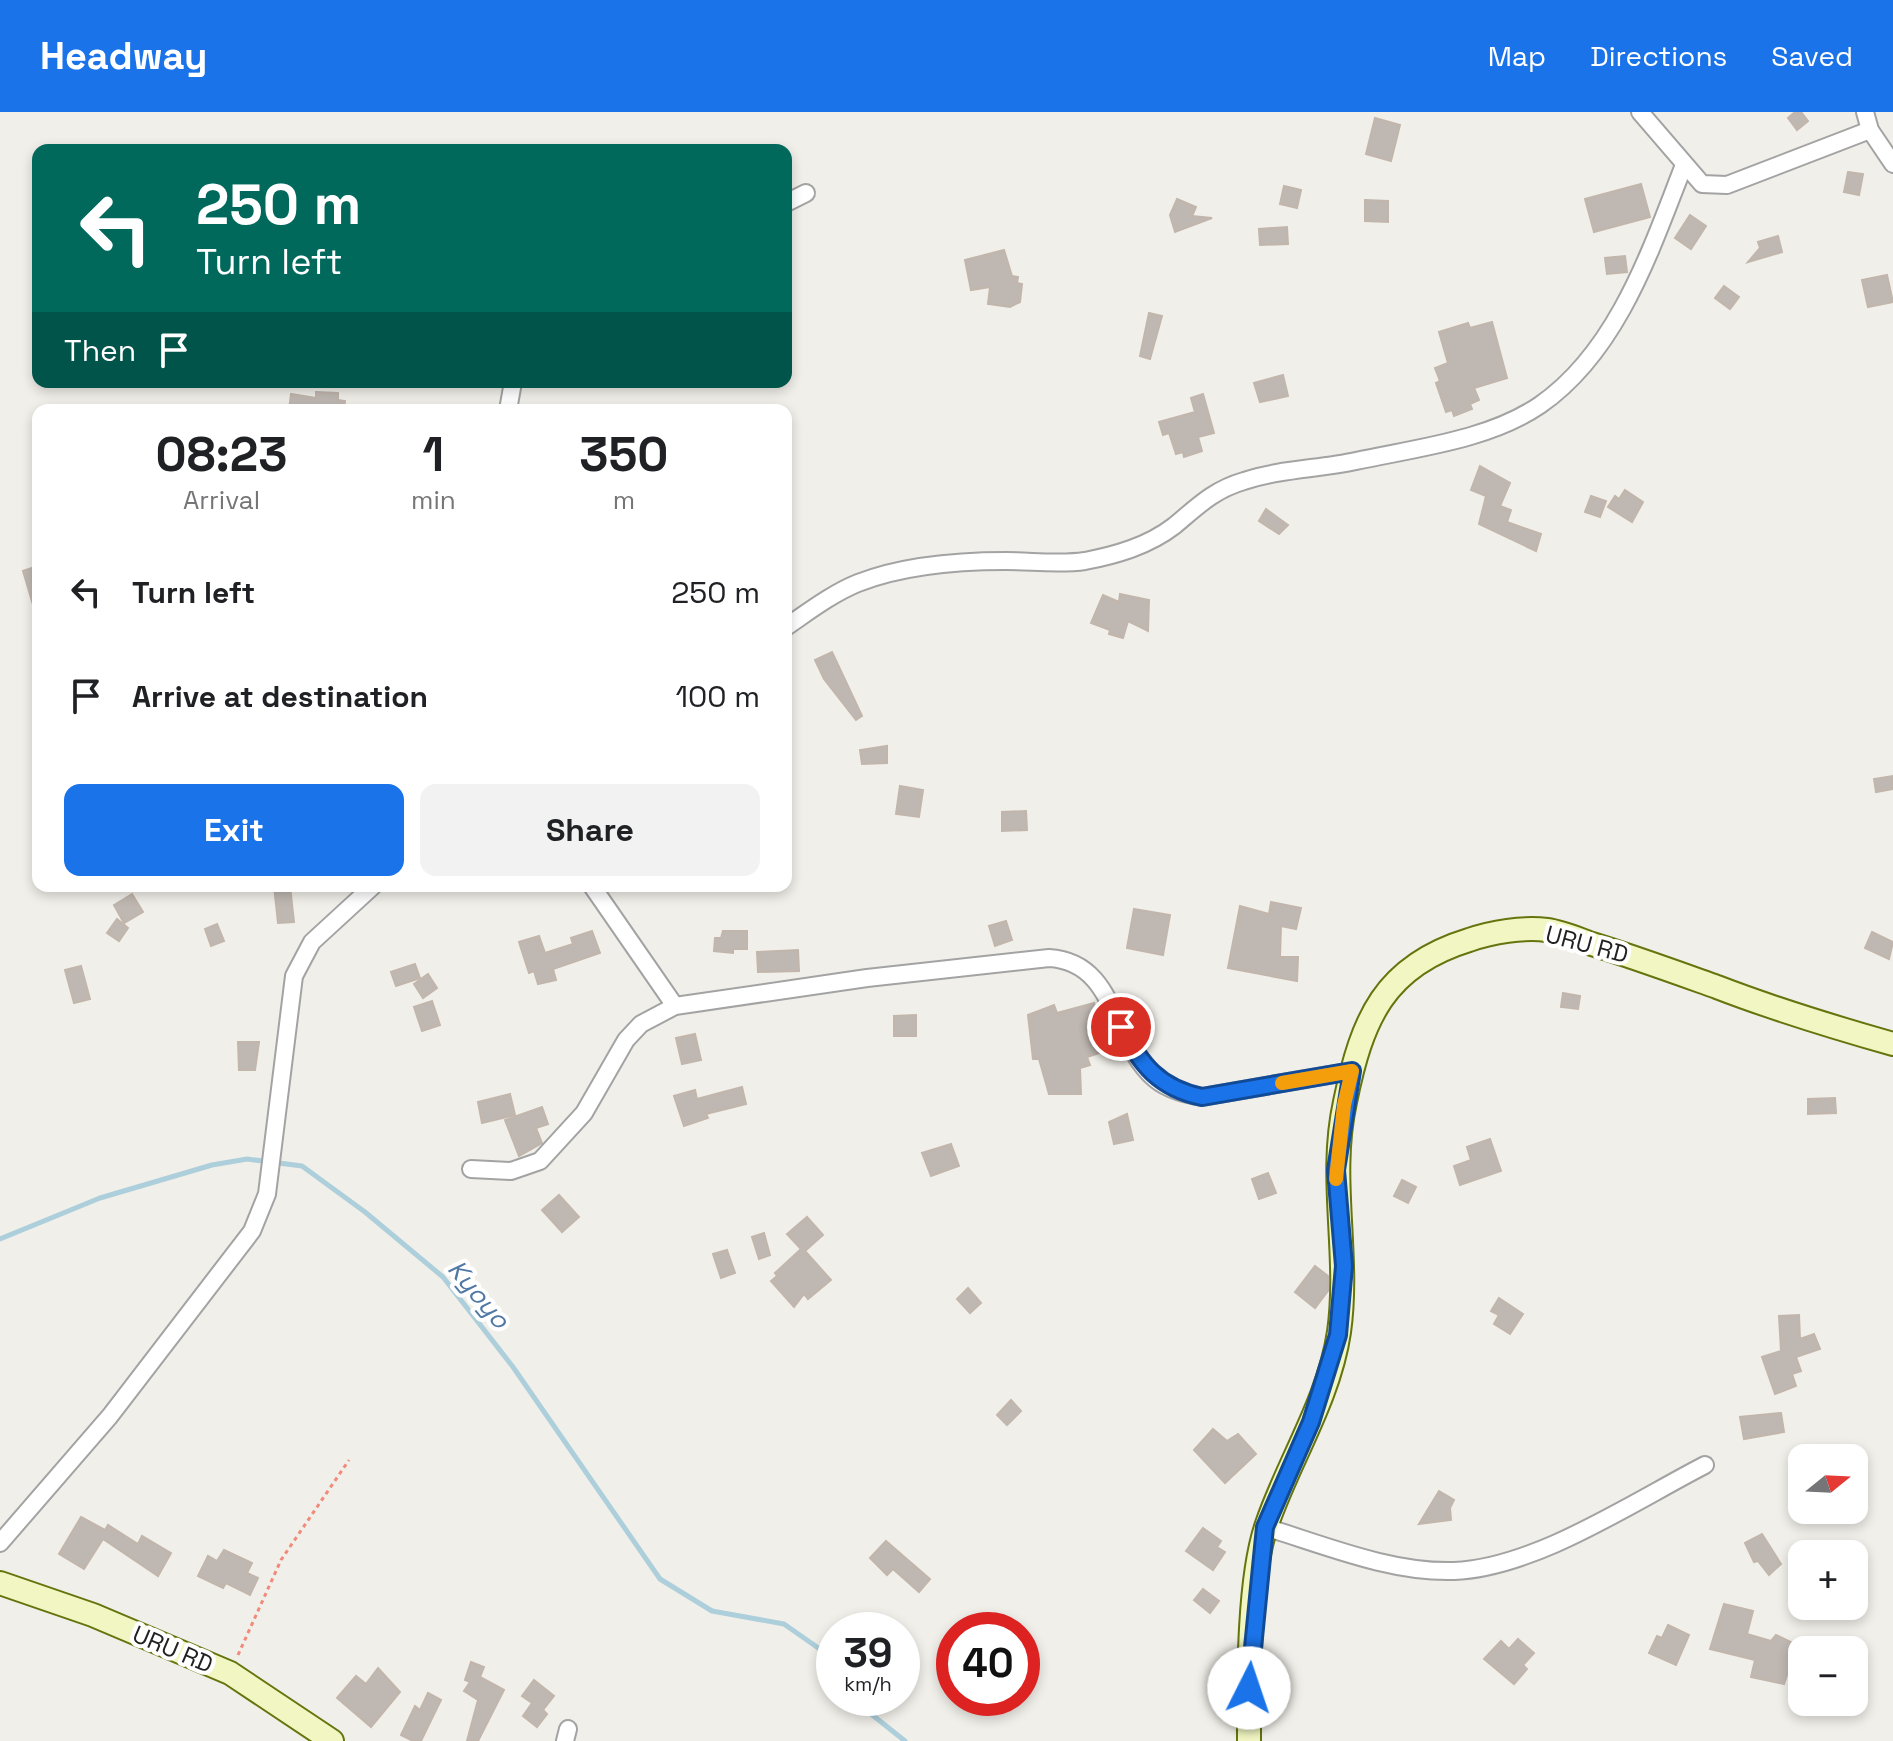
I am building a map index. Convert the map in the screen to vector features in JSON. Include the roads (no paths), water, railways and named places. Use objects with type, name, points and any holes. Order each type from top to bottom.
[{"type":"street","points":[[1640,112],[1702,184],[1727,185],[1870,130]]},
{"type":"street","points":[[1865,112],[1870,130],[1893,164]]},
{"type":"street","points":[[792,623],[856,584],[892,572],[949,564],[1081,562],[1114,555],[1141,546],[1173,526],[1203,498],[1228,485],[1266,474],[1350,462],[1488,430],[1539,405],[1573,376],[1611,326],[1649,254],[1684,165]]},
{"type":"street","points":[[792,200],[806,193]]},
{"type":"street","points":[[0,1543],[110,1416],[252,1231],[267,1194],[294,976],[312,942],[366,892]]},
{"type":"street","points":[[596,892],[675,1006]]},
{"type":"street","name":"URU RD","points":[[1249,1741],[1253,1620],[1265,1527],[1311,1422],[1338,1335],[1344,1266],[1336,1170],[1352,1071],[1365,1030],[1384,994],[1416,961],[1491,933],[1547,930],[1647,960],[1827,1026],[1893,1044]]},
{"type":"street","points":[[471,1169],[511,1171],[540,1161],[584,1113],[626,1040],[641,1024],[675,1006],[867,978],[1049,958],[1069,959],[1084,966],[1094,978],[1134,1052],[1155,1080],[1180,1092],[1202,1097],[1352,1071]]},
{"type":"street","points":[[1265,1527],[1402,1565],[1453,1571],[1493,1566],[1538,1551],[1705,1465]]},
{"type":"street","name":"URU RD","points":[[0,1583],[93,1615],[230,1673],[332,1741]]},
{"type":"waterway","name":"Kyoyo","points":[[0,1239],[100,1198],[212,1165],[247,1159],[302,1166],[365,1212],[443,1277],[513,1367],[660,1579],[712,1611],[784,1624],[816,1646]]},
{"type":"waterway","name":"Kyoyo","points":[[874,1716],[905,1741]]}]
